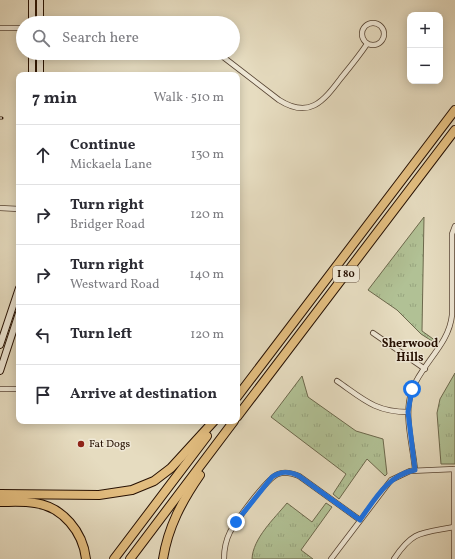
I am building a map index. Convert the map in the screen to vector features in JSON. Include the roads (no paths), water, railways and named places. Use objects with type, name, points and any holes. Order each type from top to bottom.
[{"type":"highway","name":"I 80","points":[[240,393],[455,110]]},
{"type":"highway","name":"I 80","points":[[240,414],[455,130]]},
{"type":"highway","points":[[0,494],[99,495],[132,490],[154,481],[171,468],[211,424]]},
{"type":"highway","points":[[114,559],[217,424]]},
{"type":"highway","name":"I 80","points":[[130,559],[233,424]]},
{"type":"highway","points":[[163,559],[167,538],[180,506],[233,424]]},
{"type":"highway","points":[[0,502],[36,503],[57,512],[75,528],[84,546],[86,559]]},
{"type":"main road","points":[[32,0],[32,16]]},
{"type":"main road","points":[[40,0],[40,16]]},
{"type":"main road","points":[[32,60],[32,72]]},
{"type":"main road","points":[[40,60],[40,72]]},
{"type":"main road","points":[[0,345],[16,297]]},
{"type":"main road","points":[[0,371],[16,322]]},
{"type":"street","points":[[367,24],[378,24],[383,30],[382,40],[377,45],[367,44],[362,38],[362,30],[367,24]]},
{"type":"street","points":[[0,28],[16,28]]},
{"type":"street","points":[[227,60],[279,100],[290,106],[301,108],[313,106],[325,99],[367,44]]},
{"type":"street","points":[[0,208],[16,209]]},
{"type":"street","points":[[415,470],[408,412],[412,389],[447,334],[454,314],[452,234],[455,226]]},
{"type":"street","points":[[373,333],[425,369]]},
{"type":"street","points":[[337,381],[381,409],[394,412],[408,412]]},
{"type":"street","points":[[0,389],[16,389]]},
{"type":"street","points":[[331,559],[388,482],[401,474],[415,470],[454,469],[454,559]]},
{"type":"street","points":[[224,559],[227,539],[234,525],[268,481],[283,472],[299,476],[360,520]]},
{"type":"street","points":[[394,559],[407,540],[414,536],[454,527]]},
{"type":"place","name":"Fat Dogs","points":[[81,444]]},
{"type":"district","name":"Sherwood Hills","points":[[410,351]]}]
